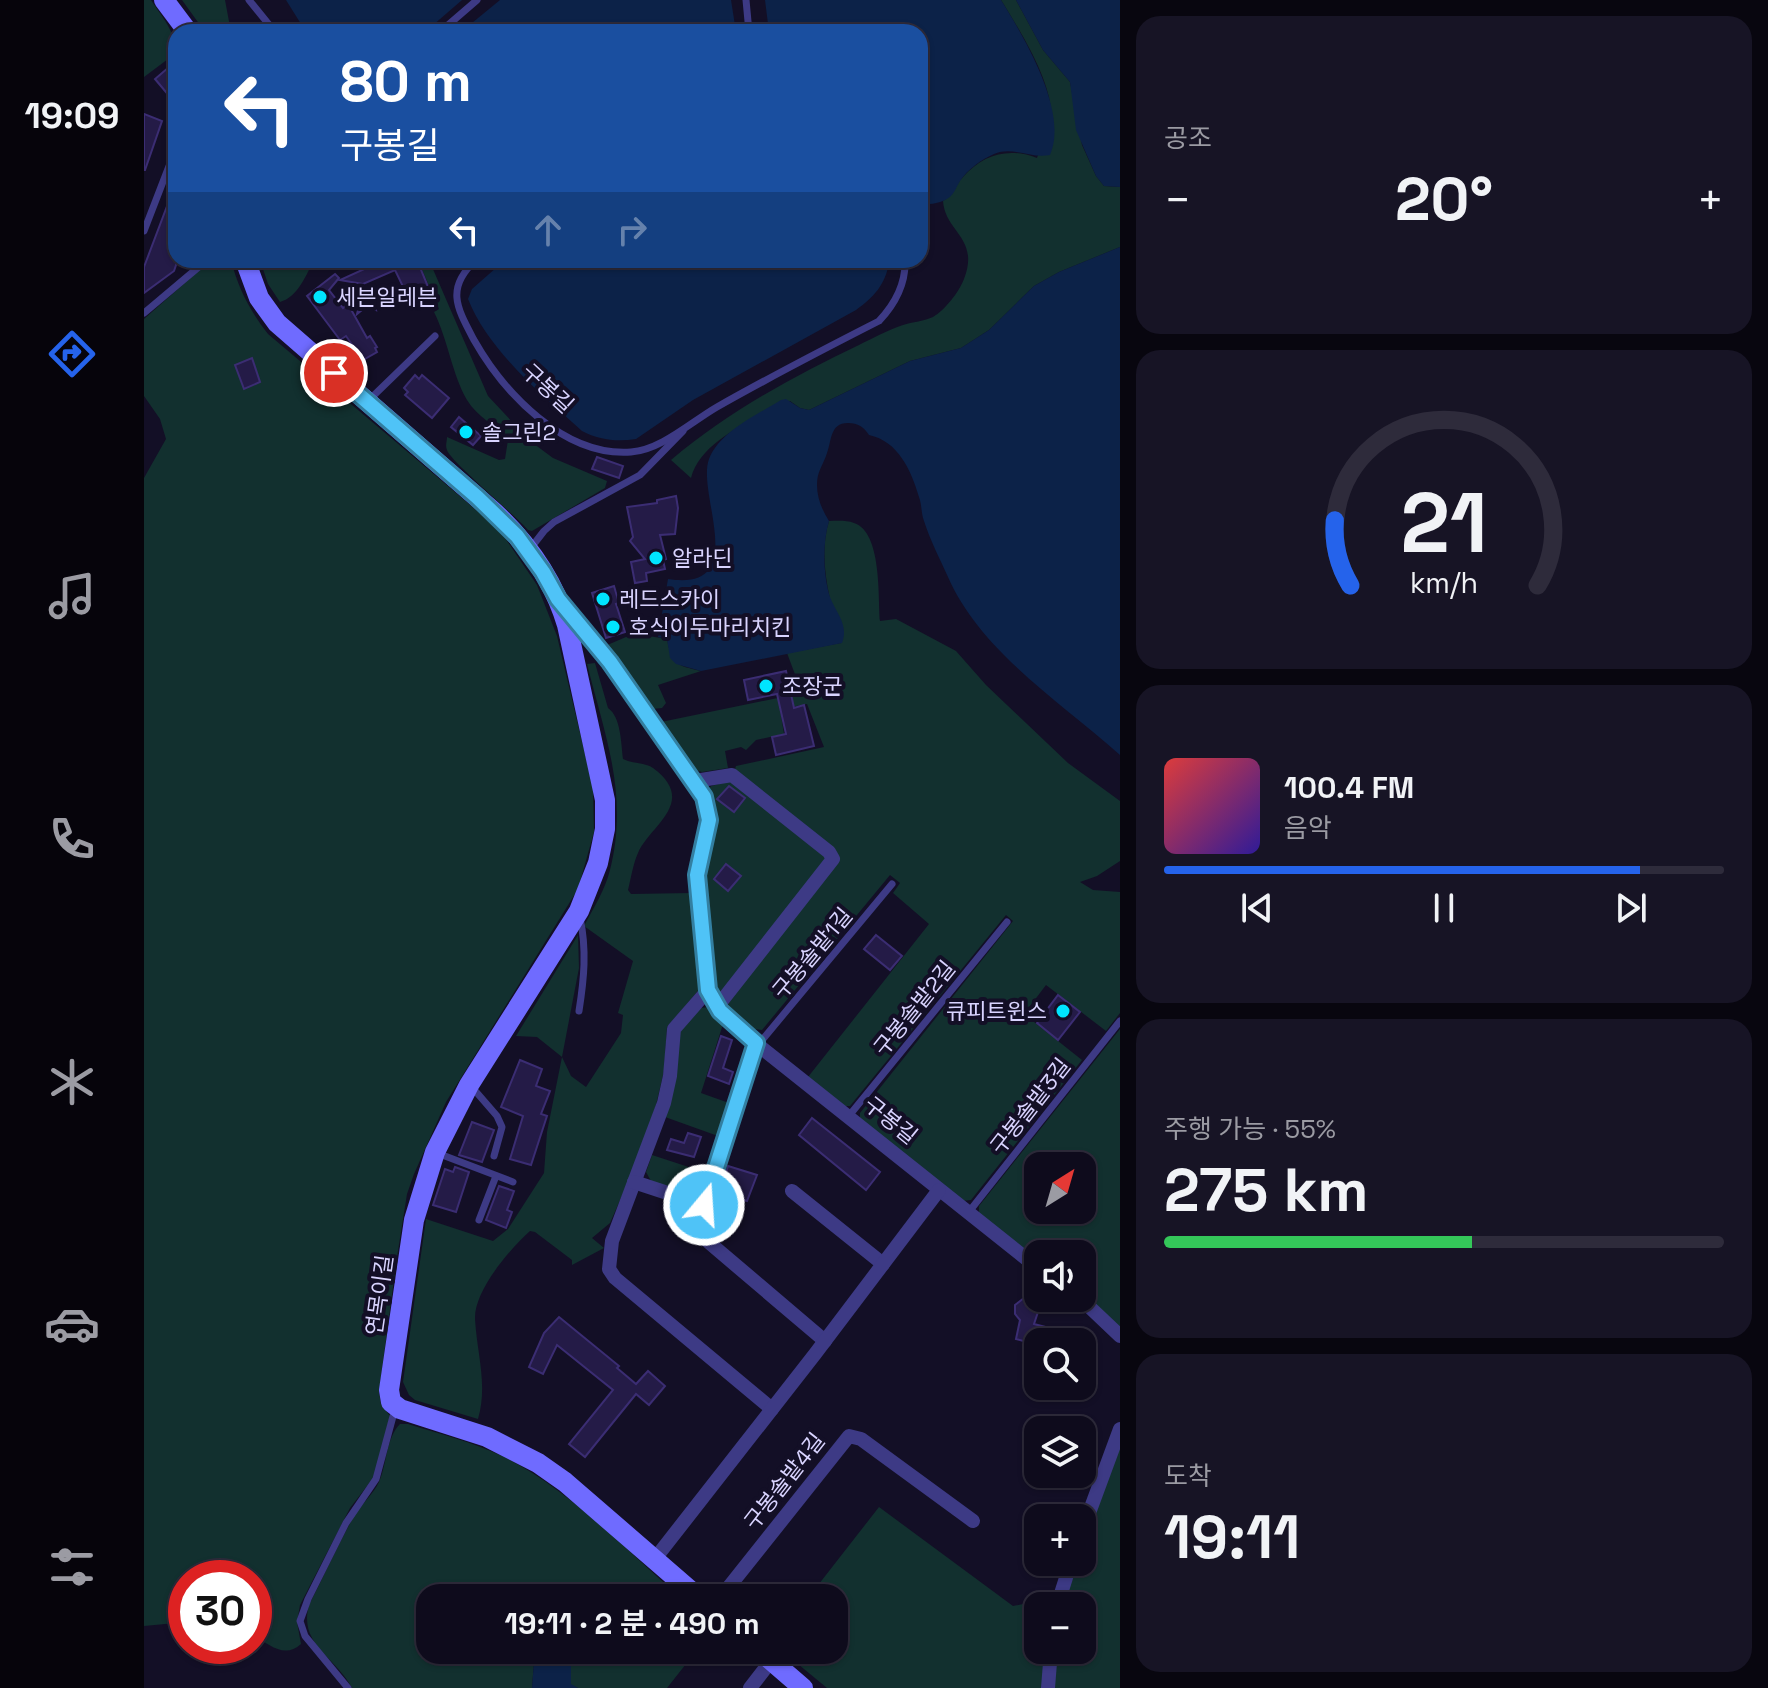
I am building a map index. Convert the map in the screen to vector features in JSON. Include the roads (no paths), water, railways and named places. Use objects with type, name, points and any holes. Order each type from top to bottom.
[{"type":"street","points":[[164,0],[182,24]]},
{"type":"street","name":"구봉길","points":[[248,268],[259,298],[277,323],[486,504],[529,551],[558,599],[597,644],[695,781],[704,797],[709,820],[697,875],[708,990],[717,1007],[757,1044],[1024,1257]]},
{"type":"street","name":"연목이길","points":[[396,1407],[391,1402],[389,1390],[411,1239],[418,1203],[435,1152],[469,1085],[579,911],[598,863],[605,829],[605,800],[571,644],[558,599]]},
{"type":"street","points":[[695,781],[732,775],[829,852],[833,859],[717,1007]]},
{"type":"street","points":[[708,990],[674,1029],[668,1087],[612,1241],[609,1263],[611,1273],[772,1409]]},
{"type":"street","points":[[757,1044],[699,1220],[700,1234],[825,1341]]},
{"type":"street","points":[[634,1182],[704,1205]]},
{"type":"street","points":[[654,1560],[939,1190]]},
{"type":"street","points":[[792,1191],[883,1264]]},
{"type":"street","points":[[1095,1312],[1120,1336]]},
{"type":"street","points":[[396,1407],[487,1437],[538,1463],[565,1482],[682,1584]]},
{"type":"street","points":[[1092,1504],[1120,1429]]},
{"type":"street","name":"구봉솔밭4길","points":[[731,1584],[849,1436],[861,1439],[973,1521]]},
{"type":"street","points":[[750,1688],[761,1664]]},
{"type":"street","points":[[775,1664],[803,1688]]},
{"type":"street","points":[[1048,1688],[1050,1664]]},
{"type":"lane","points":[[249,0],[268,24]]},
{"type":"lane","points":[[449,24],[477,0]]},
{"type":"lane","points":[[746,0],[748,24]]},
{"type":"lane","points":[[144,231],[168,169]]},
{"type":"lane","points":[[144,313],[197,268]]},
{"type":"lane","name":"구봉길","points":[[466,268],[456,284],[456,299],[463,320],[485,358],[515,394],[547,425],[579,443],[606,452],[634,452],[655,445],[794,365],[879,321],[893,306],[906,268]]},
{"type":"lane","points":[[368,402],[435,336]]},
{"type":"lane","name":"구봉길","points":[[529,551],[554,522],[640,475],[688,425]]},
{"type":"lane","name":"구봉솔밭1길","points":[[757,1044],[892,884]]},
{"type":"lane","points":[[579,911],[585,951],[579,1011]]},
{"type":"lane","name":"구봉솔밭2길","points":[[848,1117],[1007,922]]},
{"type":"lane","name":"구봉솔밭3길","points":[[968,1213],[1120,1021]]},
{"type":"lane","points":[[469,1085],[497,1116],[502,1127],[494,1156]]},
{"type":"lane","points":[[435,1152],[513,1182]]},
{"type":"lane","points":[[479,1220],[496,1176]]},
{"type":"lane","name":"연목이길","points":[[348,1688],[305,1636],[300,1621],[346,1523],[376,1479],[396,1407]]},
{"type":"water","points":[[286,0],[462,0],[434,24],[301,24]]},
{"type":"water","points":[[500,0],[731,0],[735,24],[471,24]]},
{"type":"water","points":[[765,0],[1001,0],[1032,54],[1049,97],[1054,118],[1050,155],[1008,151],[994,154],[967,173],[948,198],[928,204],[928,24],[768,24]]},
{"type":"water","points":[[1016,0],[1120,0],[1120,187],[1104,186],[1096,176],[1076,130],[1070,82],[1043,50]]},
{"type":"water","points":[[1120,247],[1120,755],[1024,674],[980,629],[962,604],[938,556],[924,521],[916,487],[902,458],[888,443],[869,435],[855,424],[842,424],[834,430],[817,480],[819,499],[829,521],[825,546],[826,582],[844,629],[842,643],[701,671],[676,664],[670,658],[667,639],[658,637],[668,579],[693,579],[708,571],[714,556],[715,537],[707,475],[709,459],[730,432],[781,400],[786,399],[809,410],[910,361],[961,348],[989,330],[1034,286],[1059,272]]},
{"type":"water","points":[[496,268],[888,268],[878,290],[856,310],[693,400],[636,439],[622,440],[602,438],[582,431],[518,371],[477,318],[468,299],[472,289]]},
{"type":"water","points":[[534,1664],[571,1664],[571,1684],[578,1688],[532,1688]]},
{"type":"place","name":"세븐일레븐","points":[[320,297]]},
{"type":"place","name":"솔그린2","points":[[466,432]]},
{"type":"place","name":"알라딘","points":[[656,558]]},
{"type":"place","name":"레드스카이","points":[[603,599]]},
{"type":"place","name":"호식이두마리치킨","points":[[613,627]]},
{"type":"place","name":"조장군","points":[[766,686]]},
{"type":"place","name":"큐피트윈스","points":[[1063,1011]]}]
